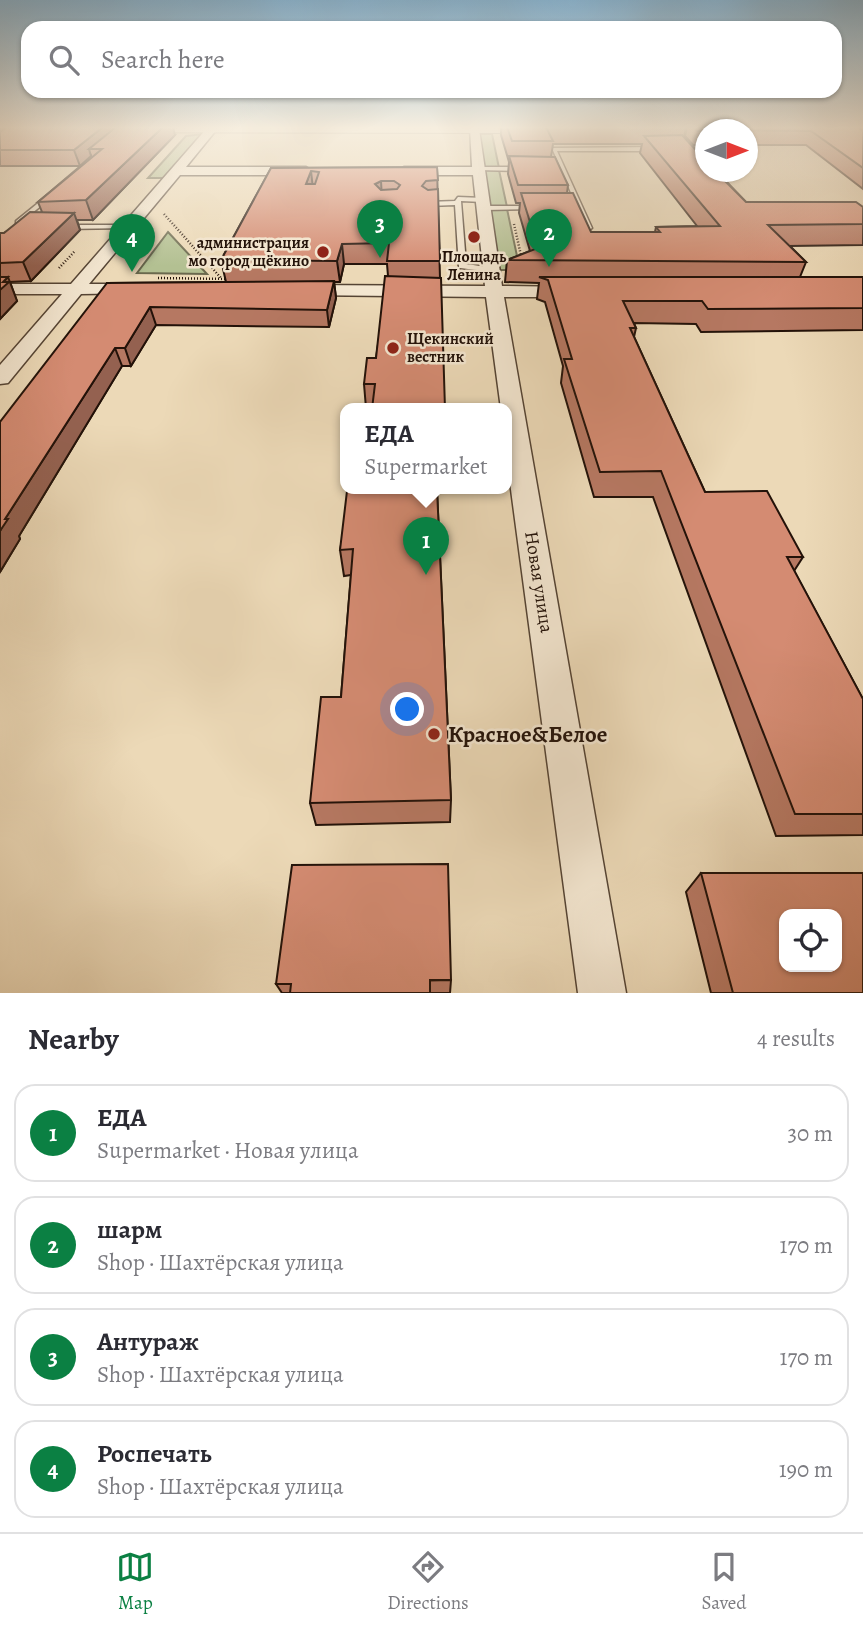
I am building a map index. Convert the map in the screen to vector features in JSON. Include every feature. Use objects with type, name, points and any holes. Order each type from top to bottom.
[{"type":"street","points":[[0,378],[174,173]]},
{"type":"street","name":"Новая улица","points":[[479,173],[512,403]]},
{"type":"street","points":[[285,290],[493,281],[599,292]]},
{"type":"street","points":[[0,289],[160,289]]},
{"type":"street","name":"Новая улица","points":[[512,405],[602,993]]},
{"type":"lane","points":[[564,173],[593,237]]},
{"type":"lane","points":[[24,227],[17,226],[17,223],[58,189]]},
{"type":"lane","points":[[493,281],[461,266],[458,200],[538,208]]},
{"type":"lane","points":[[428,204],[459,204]]},
{"type":"lane","points":[[566,208],[580,208]]},
{"type":"lane","points":[[48,227],[128,227]]},
{"type":"path","points":[[151,199],[222,279]]},
{"type":"green space","points":[[152,173],[170,173],[166,178],[148,178]]},
{"type":"green space","points":[[483,173],[500,173],[507,207],[488,207]]},
{"type":"green space","points":[[489,209],[507,209],[520,270],[497,270]]},
{"type":"green space","points":[[168,232],[207,274],[137,273]]},
{"type":"building","points":[[73,173],[114,173],[86,200],[38,202]]},
{"type":"building","points":[[268,173],[310,173],[306,184],[315,184],[319,173],[437,173],[438,180],[426,181],[422,186],[428,190],[438,189],[440,261],[387,261],[389,243],[342,244],[337,261],[221,260]],"holes":[[[394,181],[400,185],[397,189],[381,190],[375,184]]]},
{"type":"building","points":[[514,173],[563,173],[568,185],[518,185]]},
{"type":"building","points":[[676,173],[695,173],[695,182],[726,182],[746,202],[856,202],[863,207],[863,224],[768,225],[806,262],[507,260],[538,248],[521,193],[573,193],[591,232],[660,232],[656,227],[720,226]]},
{"type":"building","points":[[30,212],[74,213],[23,262],[0,263],[0,233],[4,233]]},
{"type":"building","points":[[385,276],[441,278],[445,403],[373,403],[375,384],[364,384],[367,358],[376,358]]},
{"type":"building","points":[[0,277],[8,277],[3,282],[9,282],[0,290]]},
{"type":"building","points":[[539,277],[863,277],[863,308],[708,309],[702,301],[623,301],[636,328],[630,328],[705,492],[767,491],[803,557],[787,557],[863,699],[863,814],[795,814],[661,471],[600,472],[564,359],[572,359],[548,280]]},
{"type":"building","points":[[334,281],[327,310],[150,307],[125,348],[115,348],[5,519],[8,519],[0,531],[0,422],[107,283]]},
{"type":"building","points":[[347,494],[437,494],[451,800],[310,803],[321,697],[341,697],[353,549],[340,550]]},
{"type":"building","points":[[448,864],[451,980],[430,980],[430,993],[290,993],[291,984],[276,984],[292,865]]},
{"type":"building","points":[[701,873],[863,873],[863,993],[733,993]]},
{"type":"place","name":"Площадь Ленина","points":[[474,237]]},
{"type":"place","name":"администрация мо город щёкино","points":[[323,252]]},
{"type":"place","name":"Антураж","points":[[380,258]]},
{"type":"place","name":"шарм","points":[[549,267]]},
{"type":"place","name":"Роспечать","points":[[132,272]]},
{"type":"place","name":"Щекинский вестник","points":[[393,348]]},
{"type":"place","name":"ЕДА","points":[[426,575]]},
{"type":"place","name":"Красное&Белое","points":[[434,734]]}]
